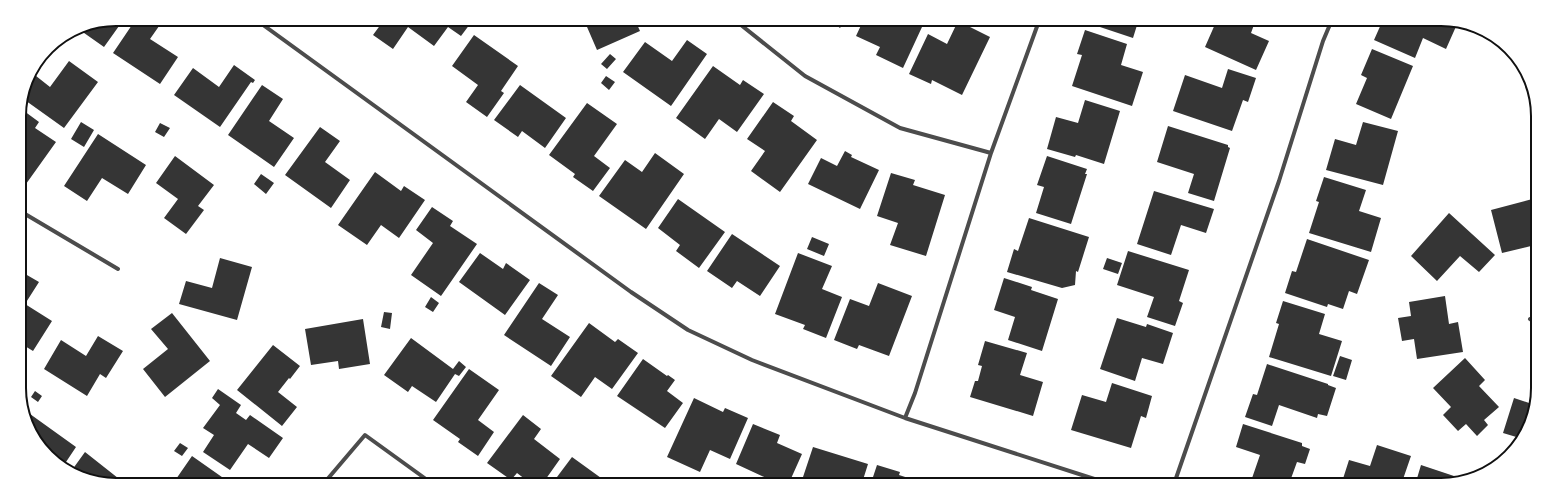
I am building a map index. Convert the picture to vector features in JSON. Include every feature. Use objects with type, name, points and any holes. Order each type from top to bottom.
[{"type":"street","points":[[265,26],[631,292],[688,330],[752,360],[905,418],[1091,478]]},
{"type":"street","points":[[742,26],[805,76],[900,128],[991,153]]},
{"type":"street","points":[[905,418],[915,393],[991,153],[1036,26]]},
{"type":"street","points":[[1176,478],[1279,181],[1323,41],[1329,26]]},
{"type":"street","points":[[26,215],[118,269]]},
{"type":"street","points":[[329,478],[365,435],[424,478]]},
{"type":"building","points":[[119,26],[104,47],[83,32],[93,29]]},
{"type":"building","points":[[131,26],[159,26],[150,39],[178,57],[160,84],[113,53]]},
{"type":"building","points":[[380,26],[468,26],[461,36],[448,27],[434,46],[408,27],[393,49],[373,35]]},
{"type":"building","points":[[587,26],[638,26],[640,31],[597,50]]},
{"type":"building","points":[[861,26],[922,27],[903,68],[876,55],[880,47],[856,36]]},
{"type":"building","points":[[956,26],[968,26],[990,37],[962,95],[932,80],[931,84],[909,74],[928,34],[947,44]]},
{"type":"building","points":[[1097,26],[1137,26],[1133,38]]},
{"type":"building","points":[[1214,26],[1254,26],[1251,33],[1269,41],[1256,70],[1205,47]]},
{"type":"building","points":[[1380,26],[1441,26],[1456,28],[1446,49],[1423,38],[1415,58],[1374,40]]},
{"type":"building","points":[[1085,30],[1127,44],[1121,65],[1143,72],[1132,106],[1072,86],[1082,55],[1077,54]]},
{"type":"building","points":[[474,35],[518,66],[501,91],[504,93],[487,117],[466,102],[478,85],[452,66]]},
{"type":"building","points":[[687,40],[707,54],[671,106],[623,72],[645,42],[672,61]]},
{"type":"building","points":[[1372,49],[1413,66],[1391,119],[1356,104],[1367,78],[1361,75]]},
{"type":"building","points":[[610,54],[616,59],[607,69],[601,64]]},
{"type":"building","points":[[69,61],[98,82],[64,128],[28,102],[29,93],[36,76],[50,87]]},
{"type":"building","points":[[234,65],[255,80],[253,83],[251,82],[220,127],[174,95],[193,68],[219,87]]},
{"type":"building","points":[[713,66],[740,85],[743,80],[764,94],[737,132],[719,119],[705,139],[676,118]]},
{"type":"building","points":[[1228,69],[1256,78],[1248,102],[1243,100],[1232,131],[1173,111],[1185,75],[1222,88]]},
{"type":"building","points":[[606,76],[615,82],[609,90],[601,83]]},
{"type":"building","points":[[262,85],[283,99],[269,121],[294,138],[274,167],[228,135]]},
{"type":"building","points":[[520,85],[566,118],[545,148],[522,131],[518,137],[494,120]]},
{"type":"building","points":[[1085,100],[1120,111],[1104,164],[1076,155],[1075,157],[1047,149],[1056,117],[1078,123]]},
{"type":"building","points":[[773,102],[794,116],[791,121],[817,140],[780,192],[751,171],[765,151],[747,139]]},
{"type":"building","points":[[587,103],[617,124],[594,156],[610,168],[593,191],[573,177],[575,174],[549,155]]},
{"type":"building","points":[[26,112],[39,122],[35,128],[56,142],[26,184]]},
{"type":"building","points":[[81,122],[94,130],[84,147],[71,139]]},
{"type":"building","points":[[1363,122],[1398,131],[1383,185],[1326,170],[1335,139],[1356,145]]},
{"type":"building","points":[[160,123],[170,128],[164,137],[155,132]]},
{"type":"building","points":[[1168,126],[1228,145],[1230,148],[1214,201],[1188,193],[1194,174],[1157,162]]},
{"type":"building","points":[[320,127],[340,141],[325,162],[350,180],[331,208],[285,175]]},
{"type":"building","points":[[98,134],[146,165],[128,194],[102,178],[87,201],[64,186]]},
{"type":"building","points":[[845,151],[852,155],[851,157],[879,170],[860,209],[808,184],[821,158],[837,166]]},
{"type":"building","points":[[655,153],[684,174],[646,229],[599,196],[625,160],[642,172]]},
{"type":"building","points":[[175,156],[214,185],[198,206],[204,210],[186,234],[164,218],[178,199],[156,183]]},
{"type":"building","points":[[1047,156],[1087,169],[1085,174],[1087,174],[1071,224],[1036,213],[1044,187],[1037,185]]},
{"type":"building","points":[[375,172],[401,191],[404,186],[425,200],[399,238],[381,225],[367,245],[338,225]]},
{"type":"building","points":[[891,173],[915,180],[913,185],[945,195],[926,256],[890,245],[898,223],[877,216]]},
{"type":"building","points":[[261,174],[274,183],[266,194],[254,184]]},
{"type":"building","points":[[1324,177],[1366,190],[1359,211],[1381,218],[1371,252],[1309,233],[1319,202],[1316,201]]},
{"type":"building","points":[[1154,191],[1214,209],[1206,233],[1181,225],[1171,255],[1137,244]]},
{"type":"building","points":[[678,199],[725,232],[699,268],[676,251],[680,245],[658,228]]},
{"type":"building","points":[[1531,199],[1531,246],[1502,253],[1491,210]]},
{"type":"building","points":[[432,207],[453,221],[450,226],[477,244],[441,296],[411,275],[433,243],[416,230]]},
{"type":"building","points":[[1449,213],[1495,255],[1479,272],[1460,256],[1437,281],[1411,256]]},
{"type":"building","points":[[1029,218],[1089,237],[1078,272],[1076,271],[1075,285],[1062,288],[1007,272],[1014,249],[1018,251]]},
{"type":"building","points":[[732,234],[780,266],[760,296],[737,281],[732,288],[707,271]]},
{"type":"building","points":[[812,237],[829,244],[824,256],[807,249]]},
{"type":"building","points":[[1307,239],[1369,260],[1357,294],[1349,291],[1343,309],[1328,304],[1327,307],[1285,293],[1292,271],[1296,272]]},
{"type":"building","points":[[1128,251],[1189,270],[1179,301],[1183,303],[1175,326],[1147,317],[1154,297],[1117,285]]},
{"type":"building","points":[[480,253],[503,269],[506,263],[530,280],[505,315],[459,282]]},
{"type":"building","points":[[798,253],[832,266],[822,289],[842,297],[826,338],[803,329],[805,325],[775,314]]},
{"type":"building","points":[[220,258],[252,267],[237,320],[179,304],[186,281],[212,288]]},
{"type":"building","points":[[1107,258],[1122,263],[1118,274],[1103,269]]},
{"type":"building","points":[[26,274],[39,282],[26,302]]},
{"type":"building","points":[[1004,278],[1032,287],[1031,290],[1058,299],[1042,351],[1008,340],[1015,317],[994,310]]},
{"type":"building","points":[[539,283],[558,295],[542,319],[570,337],[551,366],[504,335]]},
{"type":"building","points":[[878,283],[912,296],[889,356],[859,345],[857,349],[834,340],[850,299],[869,306]]},
{"type":"building","points":[[1445,296],[1449,324],[1458,322],[1463,352],[1417,359],[1414,339],[1402,341],[1398,318],[1411,316],[1409,302]]},
{"type":"building","points":[[431,297],[439,303],[433,312],[425,307]]},
{"type":"building","points":[[1283,301],[1325,314],[1319,334],[1342,341],[1331,376],[1269,357],[1279,324],[1276,323]]},
{"type":"building","points":[[26,305],[52,321],[33,351],[26,347]]},
{"type":"building","points":[[384,312],[392,313],[390,329],[381,327]]},
{"type":"building","points":[[172,313],[210,361],[165,397],[143,369],[168,349],[151,329]]},
{"type":"building","points":[[1117,318],[1146,327],[1147,324],[1173,333],[1163,364],[1142,358],[1135,381],[1100,369]]},
{"type":"building","points":[[363,319],[370,364],[339,369],[338,361],[311,365],[305,329]]},
{"type":"building","points":[[589,323],[615,342],[618,339],[638,353],[612,389],[595,377],[581,397],[551,376]]},
{"type":"building","points":[[98,336],[123,351],[106,378],[100,374],[87,396],[44,369],[61,340],[86,356]]},
{"type":"building","points":[[411,338],[453,369],[459,361],[466,367],[459,376],[455,374],[436,402],[412,386],[408,392],[384,375]]},
{"type":"building","points":[[985,341],[1027,353],[1020,375],[1043,382],[1033,416],[970,397],[975,381],[978,381],[982,366],[978,365]]},
{"type":"building","points":[[273,345],[300,366],[278,392],[297,407],[282,426],[237,390]]},
{"type":"building","points":[[1340,356],[1352,360],[1346,380],[1333,376]]},
{"type":"building","points":[[1465,358],[1485,380],[1479,386],[1499,407],[1484,420],[1488,425],[1477,436],[1466,424],[1458,431],[1443,415],[1451,407],[1433,388]]},
{"type":"building","points":[[643,359],[675,380],[667,391],[683,403],[665,428],[617,396]]},
{"type":"building","points":[[1267,364],[1336,388],[1327,416],[1318,414],[1317,418],[1279,405],[1272,426],[1245,417],[1253,394],[1257,395]]},
{"type":"building","points":[[469,369],[499,390],[478,420],[494,432],[478,456],[458,442],[460,439],[433,420]]},
{"type":"building","points":[[1112,383],[1152,396],[1146,418],[1141,416],[1131,448],[1071,430],[1082,395],[1106,402]]},
{"type":"building","points":[[218,389],[241,405],[236,413],[246,420],[250,415],[283,438],[269,458],[248,444],[230,470],[203,452],[214,435],[203,428],[220,405],[212,398]]},
{"type":"building","points":[[35,391],[42,396],[38,402],[31,397]]},
{"type":"building","points":[[694,398],[723,412],[725,408],[748,418],[730,459],[710,450],[700,472],[667,457]]},
{"type":"building","points":[[1514,398],[1529,403],[1522,428],[1517,437],[1503,433]]},
{"type":"building","points":[[30,414],[76,447],[66,462],[61,459],[52,452],[38,433]]},
{"type":"building","points":[[523,415],[541,429],[534,439],[560,459],[547,478],[524,478],[517,473],[513,478],[508,478],[487,463]]},
{"type":"building","points":[[753,424],[780,435],[777,443],[802,454],[791,478],[766,478],[736,464]]},
{"type":"building","points":[[1243,424],[1302,443],[1302,446],[1310,449],[1305,464],[1297,462],[1291,478],[1252,478],[1260,455],[1236,447]]},
{"type":"building","points":[[180,443],[188,448],[182,456],[174,451]]},
{"type":"building","points":[[1377,445],[1411,456],[1403,478],[1343,478],[1349,460],[1370,466]]},
{"type":"building","points":[[813,447],[868,464],[864,478],[803,478]]},
{"type":"building","points":[[85,452],[118,478],[93,475],[74,467]]},
{"type":"building","points":[[192,456],[223,478],[177,478]]},
{"type":"building","points":[[572,457],[601,478],[556,478]]},
{"type":"building","points":[[877,465],[900,472],[899,475],[908,478],[873,478]]},
{"type":"building","points":[[1421,465],[1455,476],[1447,478],[1417,478]]}]
